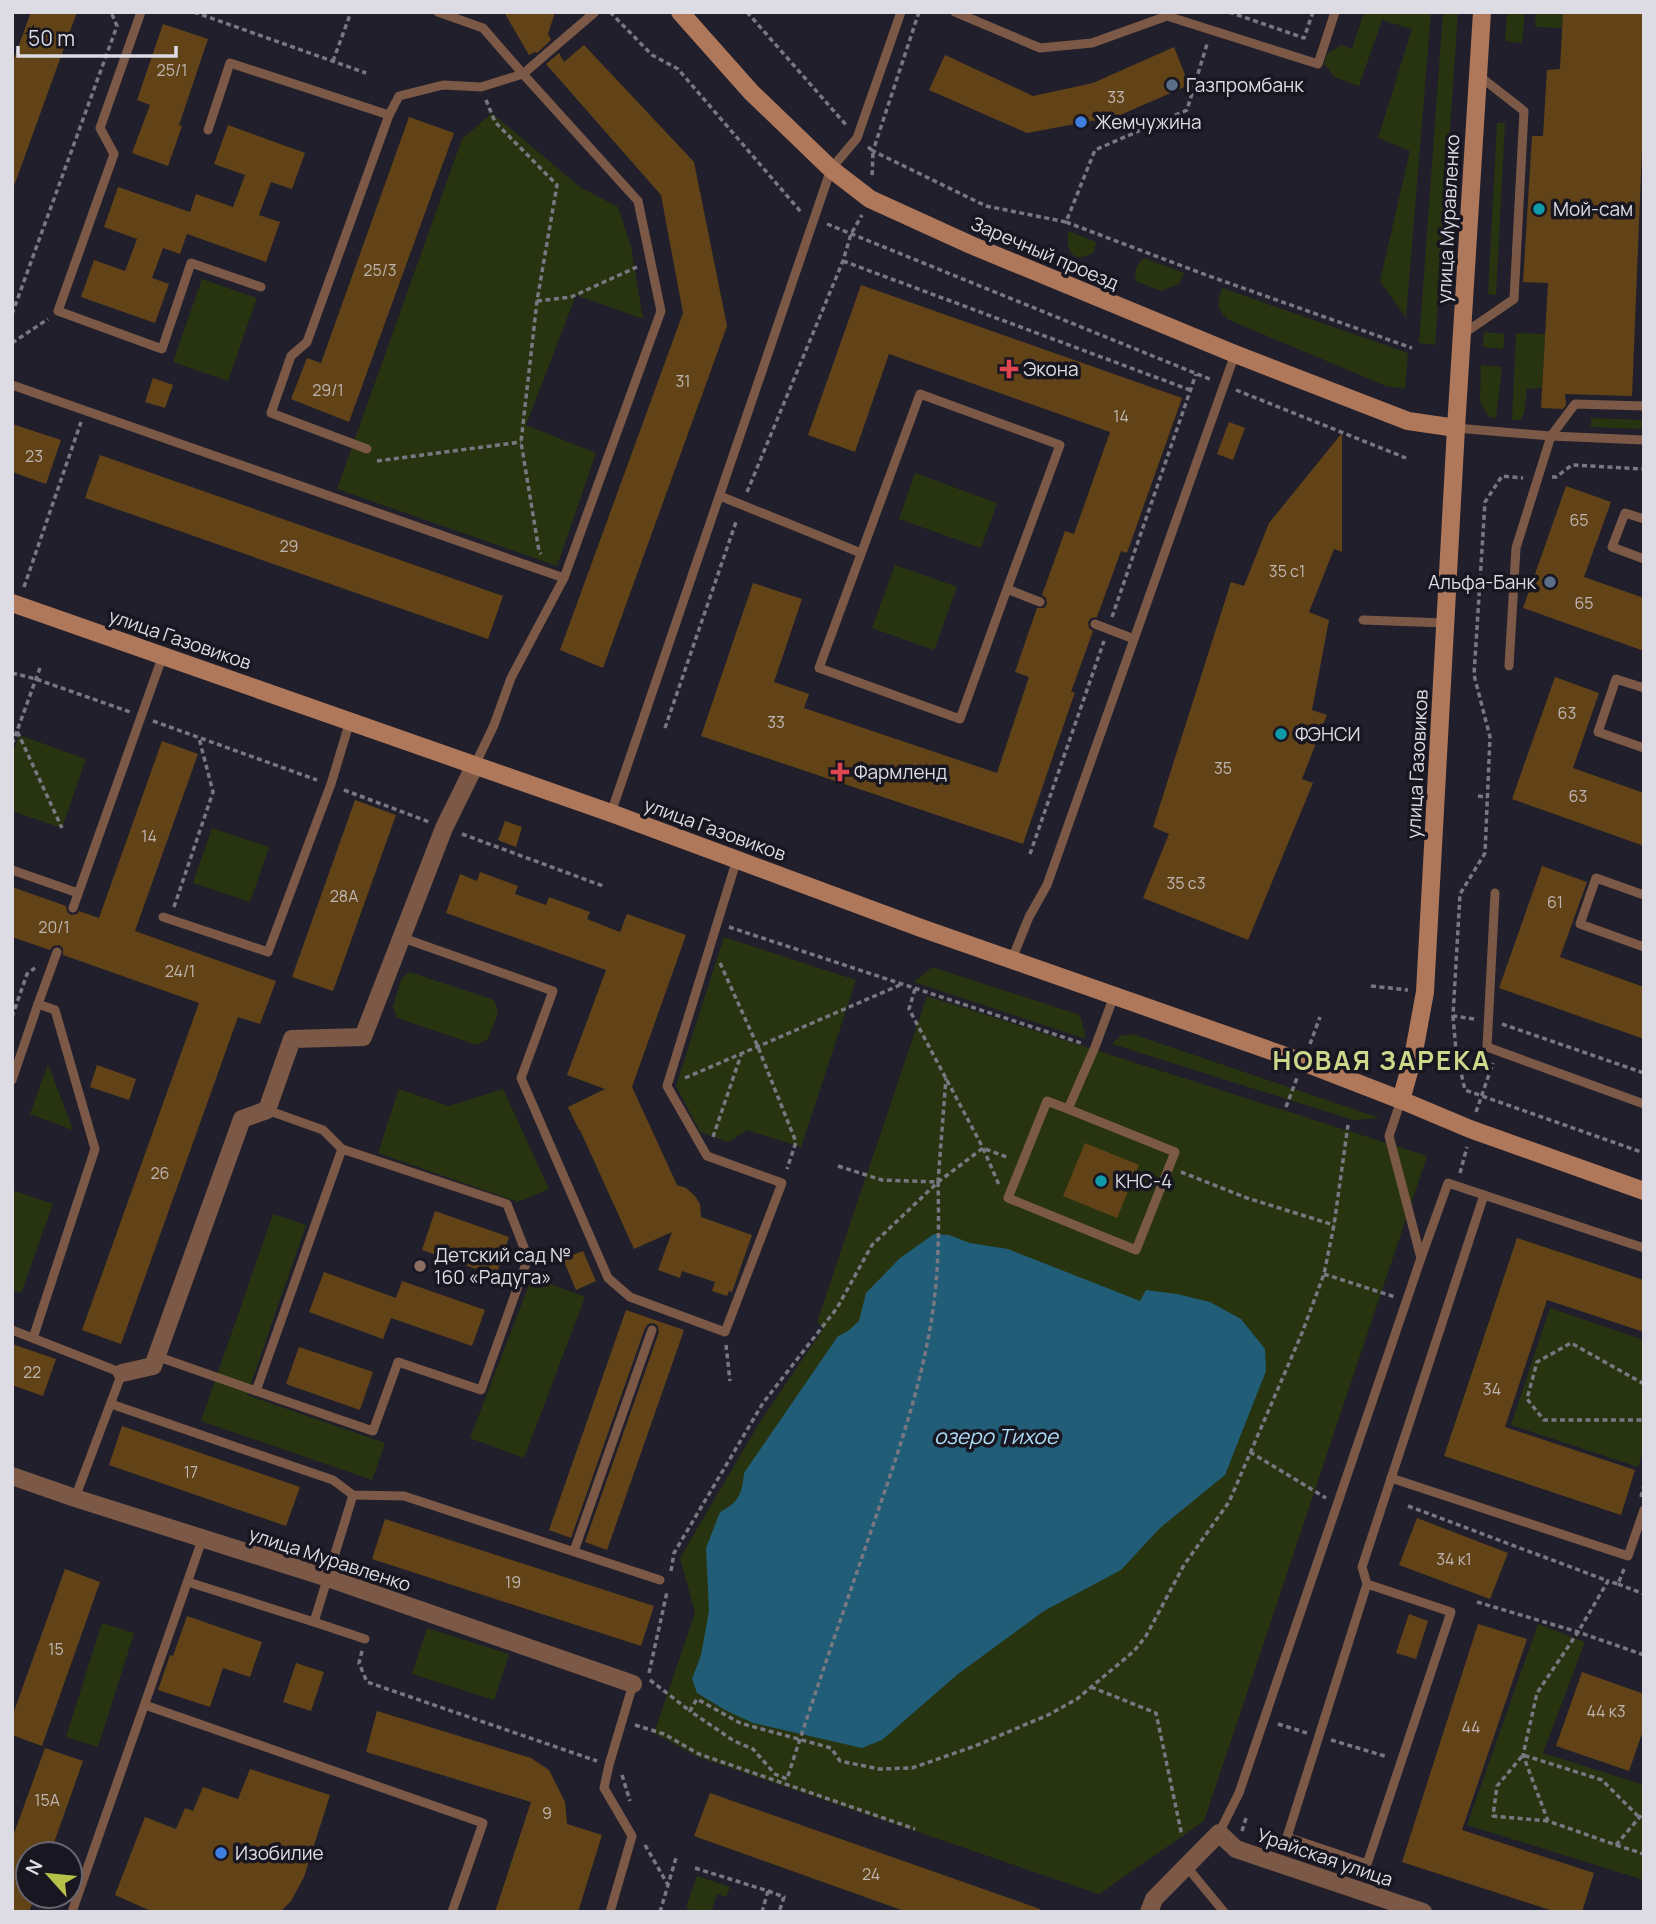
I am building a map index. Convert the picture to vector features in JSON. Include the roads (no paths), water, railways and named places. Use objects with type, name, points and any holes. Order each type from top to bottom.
[{"type":"main road","name":"Заречный проезд","points":[[680,12],[751,92],[831,169],[870,199],[971,245],[1235,354],[1408,421],[1456,428]]},
{"type":"main road","name":"улица Муравленко","points":[[1456,428],[1482,12]]},
{"type":"main road","name":"улица Газовиков","points":[[1401,1100],[1413,1057],[1425,992],[1456,428]]},
{"type":"main road","name":"улица Газовиков","points":[[15,604],[611,813],[921,928],[1303,1062],[1470,1129],[1644,1191]]},
{"type":"street","points":[[122,1373],[153,1366],[242,1119],[267,1110],[292,1039],[363,1037],[444,828],[475,765]]},
{"type":"street","name":"улица Муравленко","points":[[12,1476],[328,1578],[642,1684]]},
{"type":"street","points":[[1149,1912],[1154,1899],[1219,1833]]},
{"type":"street","name":"Урайская улица","points":[[1219,1833],[1236,1849],[1423,1912]]},
{"type":"lane","points":[[141,12],[100,128],[114,155],[58,312],[162,349],[191,263],[261,287]]},
{"type":"lane","points":[[438,12],[484,28],[638,201],[661,311],[564,578],[511,678],[494,725],[475,765]]},
{"type":"lane","points":[[367,449],[271,413],[291,356],[307,342],[389,115],[400,96],[443,85],[481,87],[523,74],[595,12]]},
{"type":"lane","points":[[611,813],[831,169],[857,138],[901,12]]},
{"type":"lane","points":[[955,12],[1040,48],[1092,43],[1167,16],[1318,64],[1335,12]]},
{"type":"lane","points":[[208,130],[230,63],[389,115]]},
{"type":"lane","points":[[1462,335],[1514,299],[1524,111],[1478,75]]},
{"type":"lane","points":[[1012,959],[1029,917],[1047,885],[1235,354]]},
{"type":"lane","points":[[12,385],[564,578]]},
{"type":"lane","points":[[920,394],[1060,446],[1007,589],[960,719],[819,668],[920,394]]},
{"type":"lane","points":[[1509,666],[1516,548],[1551,436],[1576,404],[1644,406]]},
{"type":"lane","points":[[1456,428],[1644,440]]},
{"type":"lane","points":[[720,496],[861,553]]},
{"type":"lane","points":[[1644,519],[1625,513],[1612,547],[1644,559]]},
{"type":"lane","points":[[1007,589],[1040,602]]},
{"type":"lane","points":[[1363,620],[1446,623]]},
{"type":"lane","points":[[1095,624],[1134,639]]},
{"type":"lane","points":[[73,908],[163,655]]},
{"type":"lane","points":[[1644,688],[1616,679],[1598,732],[1644,748]]},
{"type":"lane","points":[[167,918],[268,952],[331,785],[351,721]]},
{"type":"lane","points":[[403,938],[553,991],[521,1078],[608,1278],[630,1297],[725,1332],[782,1183],[707,1156],[667,1086],[737,859]]},
{"type":"lane","points":[[12,870],[78,892]]},
{"type":"lane","points":[[1644,895],[1596,878],[1580,924],[1644,947]]},
{"type":"lane","points":[[1495,894],[1487,1047],[1644,1104]]},
{"type":"lane","points":[[12,1080],[57,952]]},
{"type":"lane","points":[[1068,1109],[1114,996]]},
{"type":"lane","points":[[33,1338],[95,1150],[55,1010],[38,1004]]},
{"type":"lane","points":[[1401,1100],[1389,1136],[1421,1258]]},
{"type":"lane","points":[[1047,1101],[1068,1109],[1175,1152],[1136,1250],[1008,1198],[1047,1101]]},
{"type":"lane","points":[[156,1356],[373,1431],[398,1362],[481,1390],[528,1258],[507,1204],[342,1149],[323,1130],[267,1110]]},
{"type":"lane","points":[[256,1391],[342,1149]]},
{"type":"lane","points":[[1219,1833],[1239,1793],[1448,1183],[1644,1248]]},
{"type":"lane","points":[[1367,1584],[1451,1612],[1367,1864],[1287,1837],[1367,1584],[1362,1567],[1484,1195]]},
{"type":"lane","points":[[574,1551],[652,1330]]},
{"type":"lane","points":[[12,1331],[122,1373],[75,1498]]},
{"type":"lane","points":[[111,1404],[333,1480],[354,1495],[404,1496],[665,1578]]},
{"type":"lane","points":[[1391,1478],[1628,1556],[1644,1510]]},
{"type":"lane","points":[[314,1622],[354,1495]]},
{"type":"lane","points":[[72,1912],[202,1539]]},
{"type":"lane","points":[[188,1582],[365,1639]]},
{"type":"lane","points":[[610,1912],[632,1836],[604,1788],[609,1765],[642,1684]]},
{"type":"lane","points":[[145,1705],[482,1823],[452,1912]]},
{"type":"lane","points":[[1187,1867],[1224,1912]]},
{"type":"water","name":"озеро Тихое","points":[[934,1234],[1008,1249],[1140,1301],[1146,1290],[1210,1302],[1241,1319],[1265,1349],[1266,1371],[1225,1475],[1160,1528],[1121,1570],[1044,1611],[958,1674],[882,1740],[862,1748],[753,1723],[697,1693],[692,1679],[701,1655],[709,1611],[706,1548],[720,1512],[738,1497],[744,1473],[838,1336],[859,1321],[866,1293],[900,1258]]},
{"type":"place","name":"Газпромбанк","points":[[1172,85]]},
{"type":"place","name":"Жемчужина","points":[[1081,122]]},
{"type":"place","name":"Мой-сам","points":[[1539,209]]},
{"type":"place","name":"Экона","points":[[1009,369]]},
{"type":"place","name":"Альфа-Банк","points":[[1550,582]]},
{"type":"place","name":"ФЭНСИ","points":[[1281,734]]},
{"type":"place","name":"Фармленд","points":[[840,772]]},
{"type":"place","name":"КНС-4","points":[[1101,1181]]},
{"type":"place","name":"Детский сад № 160 «Радуга»","points":[[420,1266]]},
{"type":"place","name":"Изобилие","points":[[221,1853]]},
{"type":"district","name":"НОВАЯ ЗАРЕКА","points":[[1382,1060]]}]
